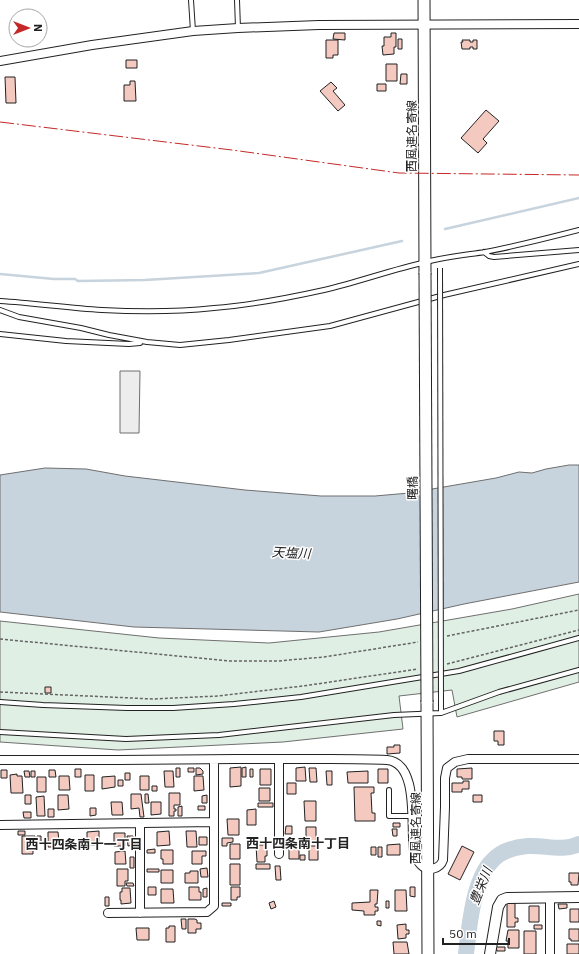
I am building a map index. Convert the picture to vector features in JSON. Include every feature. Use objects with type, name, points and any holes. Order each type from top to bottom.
[{"type":"main road","name":"西風連名寄線","points":[[424,0],[424,267]]},
{"type":"main road","name":"曙橋","points":[[424,267],[427,708]]},
{"type":"main road","name":"西風連名寄線","points":[[427,708],[428,954]]},
{"type":"street","points":[[0,62],[92,45],[193,32],[238,28],[319,25],[579,24]]},
{"type":"street","points":[[279,759],[279,854]]},
{"type":"street","points":[[0,760],[392,760],[404,769],[408,779],[411,796],[414,852],[420,865],[428,869],[437,868],[441,865],[443,860],[445,778],[447,768],[455,762],[468,759],[579,759]]},
{"type":"street","points":[[108,913],[207,912],[214,906],[214,760]]},
{"type":"street","points":[[0,825],[214,822]]},
{"type":"street","points":[[140,823],[140,913]]},
{"type":"street","points":[[490,954],[498,907],[502,900],[507,898],[579,898]]},
{"type":"street","points":[[550,898],[550,954]]},
{"type":"lane","points":[[191,0],[193,32]]},
{"type":"lane","points":[[237,0],[238,28]]},
{"type":"lane","points":[[0,301],[103,310],[167,311],[253,304],[325,290],[424,267],[440,258],[527,244],[579,230]]},
{"type":"lane","points":[[484,252],[489,256],[498,257],[579,250]]},
{"type":"lane","points":[[440,258],[441,713]]},
{"type":"lane","points":[[0,310],[19,317],[147,342],[180,345],[330,326],[444,295],[579,264]]},
{"type":"lane","points":[[0,334],[66,341],[129,344],[147,342]]},
{"type":"lane","points":[[0,702],[127,708],[173,708],[234,704],[301,697],[459,671],[579,638]]},
{"type":"lane","points":[[0,732],[126,739],[219,735],[394,715],[427,708],[441,713],[500,692],[579,670]]},
{"type":"lane","points":[[388,790],[389,816],[412,816]]},
{"type":"path","points":[[447,636],[579,610]]},
{"type":"path","points":[[442,664],[579,630]]},
{"type":"path","points":[[0,639],[230,662],[324,658],[420,642]]},
{"type":"path","points":[[0,692],[153,699],[218,696],[303,686],[420,668]]},
{"type":"green space","points":[[579,594],[579,682],[457,717],[452,690],[399,696],[403,729],[283,742],[118,750],[0,742],[0,621],[159,638],[269,643],[379,632],[512,609]]},
{"type":"shaded area","points":[[120,371],[140,371],[139,433],[120,433]]},
{"type":"water","name":"天塩川","points":[[569,465],[579,465],[579,582],[464,604],[397,619],[319,632],[134,627],[0,612],[0,475],[45,468],[86,469],[125,476],[245,490],[321,496],[375,496],[409,493],[496,478],[519,472],[532,473]]},
{"type":"building","points":[[334,33],[345,33],[345,40],[333,39]]},
{"type":"building","points":[[391,33],[396,33],[396,47],[394,47],[394,54],[383,55],[382,46],[384,46],[384,37],[391,37]]},
{"type":"building","points":[[398,39],[402,39],[402,49],[398,49]]},
{"type":"building","points":[[326,40],[338,40],[338,55],[333,55],[333,58],[326,58]]},
{"type":"building","points":[[462,40],[470,40],[470,42],[473,42],[473,40],[477,40],[477,49],[470,47],[470,49],[462,49]]},
{"type":"building","points":[[126,60],[137,60],[137,68],[126,68]]},
{"type":"building","points":[[386,64],[397,64],[397,81],[386,81]]},
{"type":"building","points":[[401,74],[407,74],[407,84],[400,84]]},
{"type":"building","points":[[5,77],[15,77],[16,103],[6,103]]},
{"type":"building","points":[[130,81],[135,81],[136,101],[124,101],[124,85],[130,85]]},
{"type":"building","points":[[331,82],[337,88],[333,91],[345,105],[338,111],[320,91]]},
{"type":"building","points":[[377,84],[386,84],[386,91],[377,91]]},
{"type":"building","points":[[486,110],[499,121],[483,139],[487,143],[478,153],[461,138]]},
{"type":"building","points":[[45,687],[51,687],[51,693],[45,693]]},
{"type":"building","points":[[494,731],[504,731],[504,745],[498,745],[498,741],[494,741]]},
{"type":"building","points":[[394,745],[400,745],[400,753],[387,754],[387,747],[394,747]]},
{"type":"building","points":[[241,767],[241,786],[230,787],[230,768]]},
{"type":"building","points":[[246,767],[246,777],[242,777],[242,768]]},
{"type":"building","points":[[305,767],[306,781],[296,781],[296,768]]},
{"type":"building","points":[[176,768],[180,768],[180,777],[176,777]]},
{"type":"building","points":[[188,768],[194,768],[194,772],[188,772]]},
{"type":"building","points":[[196,768],[200,768],[203,771],[203,774],[196,775]]},
{"type":"building","points":[[309,768],[316,768],[317,782],[310,782]]},
{"type":"building","points":[[472,768],[472,779],[462,779],[462,777],[457,777],[457,769]]},
{"type":"building","points":[[75,769],[81,769],[81,777],[75,777]]},
{"type":"building","points":[[250,769],[253,769],[253,777],[250,777]]},
{"type":"building","points":[[260,769],[271,769],[271,785],[260,785]]},
{"type":"building","points":[[378,769],[388,769],[388,783],[378,783]]},
{"type":"building","points":[[1,770],[7,770],[7,778],[1,778]]},
{"type":"building","points":[[49,770],[55,770],[56,777],[49,777]]},
{"type":"building","points":[[24,771],[29,771],[30,777],[25,777]]},
{"type":"building","points":[[31,771],[35,771],[35,777],[31,777]]},
{"type":"building","points":[[164,771],[173,771],[174,787],[165,787]]},
{"type":"building","points":[[326,771],[332,771],[332,785],[327,785]]},
{"type":"building","points":[[368,771],[368,783],[348,783],[347,772]]},
{"type":"building","points":[[125,773],[130,773],[130,780],[125,780]]},
{"type":"building","points":[[17,774],[17,776],[22,776],[23,793],[11,793],[10,775]]},
{"type":"building","points":[[85,775],[94,775],[94,791],[85,791]]},
{"type":"building","points":[[59,776],[69,776],[70,790],[59,790]]},
{"type":"building","points":[[115,776],[115,787],[102,789],[102,777]]},
{"type":"building","points":[[140,776],[149,776],[149,790],[140,790]]},
{"type":"building","points":[[194,776],[203,776],[204,790],[194,791]]},
{"type":"building","points":[[37,777],[46,777],[46,792],[37,792]]},
{"type":"building","points":[[118,780],[123,780],[123,786],[118,786]]},
{"type":"building","points":[[463,781],[469,781],[469,789],[462,789],[462,792],[452,792],[452,783],[463,783]]},
{"type":"building","points":[[287,783],[296,783],[296,794],[287,794]]},
{"type":"building","points":[[152,786],[157,786],[157,791],[152,791]]},
{"type":"building","points":[[354,787],[374,787],[374,793],[371,793],[372,813],[375,813],[375,821],[355,821]]},
{"type":"building","points":[[259,788],[270,788],[270,801],[259,801]]},
{"type":"building","points":[[169,793],[180,793],[180,805],[174,805],[174,809],[176,809],[176,811],[174,811],[174,816],[169,816]]},
{"type":"building","points":[[131,794],[141,794],[144,817],[140,817],[139,808],[131,809]]},
{"type":"building","points":[[145,794],[148,794],[149,803],[145,803]]},
{"type":"building","points":[[25,795],[31,795],[31,804],[25,804]]},
{"type":"building","points":[[58,795],[68,795],[69,809],[58,810]]},
{"type":"building","points":[[207,795],[207,803],[202,803],[202,796]]},
{"type":"building","points":[[473,795],[482,795],[482,802],[473,802]]},
{"type":"building","points":[[44,796],[45,816],[37,816],[36,797]]},
{"type":"building","points":[[304,801],[316,801],[316,821],[305,821]]},
{"type":"building","points":[[111,802],[122,802],[123,815],[112,815]]},
{"type":"building","points":[[151,802],[161,802],[161,814],[151,815]]},
{"type":"building","points":[[258,803],[273,803],[273,807],[258,807]]},
{"type":"building","points":[[182,806],[182,816],[178,816],[178,807]]},
{"type":"building","points":[[198,806],[205,806],[205,810],[198,810]]},
{"type":"building","points":[[90,808],[96,808],[96,815],[90,816]]},
{"type":"building","points":[[48,809],[54,809],[54,817],[48,817]]},
{"type":"building","points":[[256,809],[256,825],[247,825],[247,810]]},
{"type":"building","points":[[23,812],[31,812],[31,818],[24,818]]},
{"type":"building","points":[[227,819],[239,819],[239,835],[228,835]]},
{"type":"building","points":[[393,823],[400,823],[400,827],[393,827]]},
{"type":"building","points":[[286,826],[292,826],[292,834],[285,834]]},
{"type":"building","points":[[306,827],[316,827],[316,841],[305,842],[304,837],[306,837]]},
{"type":"building","points":[[392,829],[397,829],[397,836],[393,836]]},
{"type":"building","points":[[18,831],[25,831],[25,835],[18,835]]},
{"type":"building","points":[[99,831],[99,845],[87,845],[87,832]]},
{"type":"building","points":[[169,831],[170,845],[157,846],[157,832]]},
{"type":"building","points":[[186,831],[196,831],[197,847],[187,847]]},
{"type":"building","points":[[48,832],[58,832],[59,841],[63,840],[63,847],[48,847]]},
{"type":"building","points":[[114,833],[125,833],[125,846],[114,846]]},
{"type":"building","points":[[22,836],[35,836],[33,854],[22,854]]},
{"type":"building","points":[[37,836],[41,836],[41,843],[37,842]]},
{"type":"building","points":[[127,836],[133,836],[133,845],[128,846]]},
{"type":"building","points":[[199,837],[207,837],[207,845],[199,845]]},
{"type":"building","points":[[222,838],[233,838],[233,842],[227,843],[227,846],[222,846]]},
{"type":"building","points":[[230,844],[240,844],[240,859],[230,859]]},
{"type":"building","points":[[400,844],[400,855],[387,855],[387,845]]},
{"type":"building","points":[[256,845],[265,845],[265,849],[267,849],[267,856],[265,856],[265,862],[257,862]]},
{"type":"building","points":[[289,846],[299,846],[299,859],[289,859]]},
{"type":"building","points":[[309,846],[318,846],[318,860],[309,860]]},
{"type":"building","points":[[462,846],[474,852],[460,880],[448,874]]},
{"type":"building","points":[[371,847],[376,847],[376,855],[371,855]]},
{"type":"building","points":[[378,847],[382,847],[382,857],[378,857]]},
{"type":"building","points":[[155,849],[155,853],[147,853],[147,850]]},
{"type":"building","points":[[161,850],[173,850],[173,864],[163,864],[163,859],[161,859]]},
{"type":"building","points":[[125,851],[126,864],[115,864],[115,852]]},
{"type":"building","points":[[192,851],[206,851],[206,856],[202,856],[202,864],[192,864]]},
{"type":"building","points":[[300,855],[305,855],[305,860],[300,860]]},
{"type":"building","points":[[130,857],[134,857],[134,868],[130,868]]},
{"type":"building","points":[[230,864],[240,864],[240,885],[230,885]]},
{"type":"building","points":[[256,864],[270,864],[270,869],[256,869]]},
{"type":"building","points":[[275,866],[280,866],[281,880],[276,880]]},
{"type":"building","points":[[207,868],[208,877],[201,877],[200,869]]},
{"type":"building","points":[[117,869],[128,869],[128,881],[125,881],[125,886],[117,886]]},
{"type":"building","points":[[147,869],[159,869],[159,872],[147,872]]},
{"type":"building","points":[[161,870],[173,870],[173,883],[161,883]]},
{"type":"building","points":[[190,871],[198,871],[198,883],[185,883],[185,873],[190,873]]},
{"type":"building","points":[[569,873],[579,873],[578,885],[571,885],[571,882],[569,882]]},
{"type":"building","points":[[126,883],[133,883],[134,886],[127,886]]},
{"type":"building","points":[[148,887],[156,887],[156,895],[148,895]]},
{"type":"building","points":[[189,887],[199,887],[199,892],[201,892],[201,900],[189,900]]},
{"type":"building","points":[[231,887],[240,887],[240,897],[237,897],[237,900],[231,900]]},
{"type":"building","points":[[410,887],[415,887],[415,897],[410,896]]},
{"type":"building","points":[[122,888],[130,888],[131,903],[121,904],[120,892],[122,892]]},
{"type":"building","points":[[207,888],[207,897],[203,897],[203,889]]},
{"type":"building","points":[[161,889],[173,889],[174,903],[161,903]]},
{"type":"building","points":[[370,890],[378,890],[377,904],[375,904],[375,907],[378,907],[378,911],[375,911],[375,915],[364,915],[364,911],[352,910],[352,903],[370,902]]},
{"type":"building","points":[[395,890],[406,890],[407,911],[395,911]]},
{"type":"building","points":[[105,897],[109,897],[109,906],[105,906]]},
{"type":"building","points":[[274,901],[276,907],[271,909],[269,903]]},
{"type":"building","points":[[386,901],[389,901],[389,908],[386,908]]},
{"type":"building","points":[[222,903],[231,903],[231,906],[222,906]]},
{"type":"building","points":[[507,903],[515,903],[515,918],[518,918],[518,922],[515,922],[515,927],[507,927]]},
{"type":"building","points":[[558,904],[567,904],[567,908],[559,909]]},
{"type":"building","points":[[529,906],[539,906],[539,922],[529,922]]},
{"type":"building","points":[[570,909],[579,909],[579,922],[570,922]]},
{"type":"building","points":[[181,919],[186,919],[186,929],[182,929]]},
{"type":"building","points":[[188,919],[195,919],[197,920],[197,923],[201,923],[201,929],[196,929],[196,933],[188,933]]},
{"type":"building","points":[[377,921],[381,921],[381,926],[377,925]]},
{"type":"building","points":[[406,924],[406,930],[409,930],[409,934],[406,934],[406,938],[398,939],[397,925]]},
{"type":"building","points":[[534,925],[542,925],[542,929],[534,929]]},
{"type":"building","points":[[169,926],[175,926],[175,942],[166,942],[166,928],[169,928]]},
{"type":"building","points":[[136,928],[149,928],[149,940],[137,940]]},
{"type":"building","points":[[569,929],[579,929],[579,941],[571,941],[571,939],[569,939]]},
{"type":"building","points":[[508,930],[519,930],[519,948],[508,948],[508,941],[506,941]]},
{"type":"building","points":[[524,931],[536,931],[536,954],[524,954]]},
{"type":"building","points":[[393,942],[407,942],[409,954],[394,954]]},
{"type":"building","points":[[567,944],[579,944],[579,954],[567,954]]},
{"type":"building","points":[[496,947],[505,947],[505,951],[497,951]]},
{"type":"waterway","points":[[445,229],[579,198]]},
{"type":"waterway","points":[[0,274],[54,279],[75,279],[78,281],[145,280],[259,273],[402,241]]},
{"type":"waterway","name":"豊栄川","points":[[466,954],[476,892],[480,880],[492,861],[504,852],[518,847],[535,846],[566,848],[579,844]]},
{"type":"power","points":[[0,122],[232,150],[399,173],[579,175]]},
{"type":"district","name":"西十四条南十丁目","points":[[298,843]]},
{"type":"district","name":"西十四条南十一丁目","points":[[84,844]]}]
